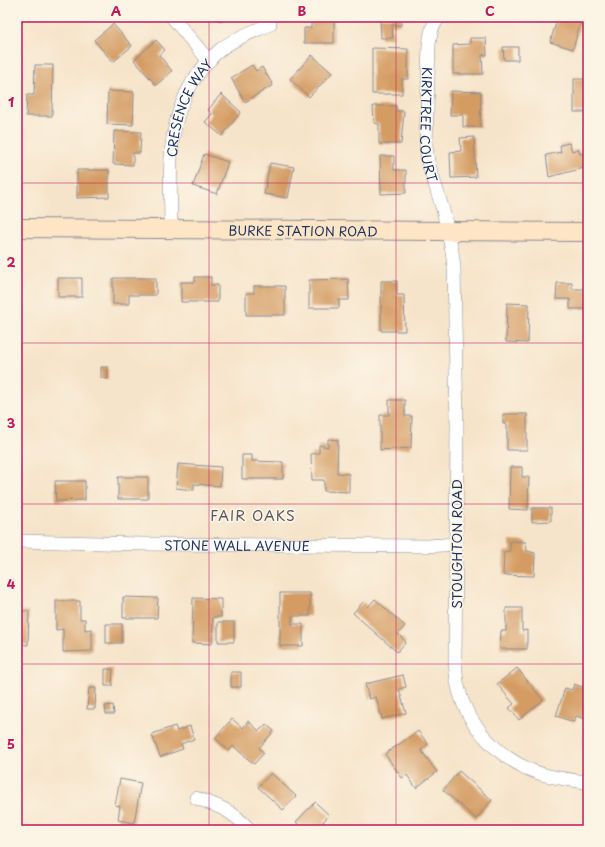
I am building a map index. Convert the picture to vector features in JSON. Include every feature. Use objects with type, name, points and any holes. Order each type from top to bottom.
[{"type":"street","points":[[172,17],[208,61]]},
{"type":"street","name":"KIRKTREE COURT","points":[[439,17],[432,28],[429,44],[426,145],[428,162],[443,210],[447,232]]},
{"type":"street","name":"CRESENCE WAY","points":[[171,229],[171,154],[178,112],[186,94],[199,72],[220,50],[233,41],[270,24]]},
{"type":"street","name":"BURKE STATION ROAD","points":[[17,228],[588,232]]},
{"type":"street","name":"STOUGHTON ROAD","points":[[447,232],[454,267],[457,427],[455,662],[458,686],[466,710],[482,735],[504,754],[526,768],[554,777],[586,782]]},
{"type":"street","name":"STONE WALL AVENUE","points":[[17,541],[142,544],[428,546],[456,544]]},
{"type":"street","points":[[196,798],[222,807],[233,814],[250,830]]},
{"type":"building","points":[[213,17],[225,17],[222,22]]},
{"type":"building","points":[[311,17],[334,17],[334,43],[304,43],[304,28],[311,28]]},
{"type":"building","points":[[380,17],[401,17],[401,25],[392,25],[393,38],[381,38]]},
{"type":"building","points":[[558,17],[582,17],[573,49],[550,42]]},
{"type":"building","points":[[113,24],[132,46],[113,62],[94,40]]},
{"type":"building","points":[[470,38],[486,38],[487,55],[482,55],[483,74],[453,74],[453,45],[470,44]]},
{"type":"building","points":[[156,40],[165,50],[159,55],[172,71],[156,85],[134,60]]},
{"type":"building","points":[[503,47],[518,47],[518,60],[504,60]]},
{"type":"building","points":[[372,48],[408,49],[408,79],[402,79],[402,94],[372,94]]},
{"type":"building","points":[[312,55],[332,73],[309,97],[290,79]]},
{"type":"building","points":[[35,65],[53,65],[52,116],[26,116],[27,95],[34,95]]},
{"type":"building","points":[[252,65],[256,71],[262,67],[273,85],[245,102],[231,78]]},
{"type":"building","points":[[574,79],[588,79],[588,112],[574,112]]},
{"type":"building","points":[[108,91],[134,92],[133,125],[107,124]]},
{"type":"building","points":[[451,91],[481,92],[480,127],[463,127],[463,115],[450,115]]},
{"type":"building","points":[[221,94],[241,112],[222,136],[205,122],[212,114],[208,110]]},
{"type":"building","points":[[373,106],[396,106],[397,111],[404,111],[401,144],[379,144],[379,124],[374,123]]},
{"type":"building","points":[[114,131],[141,132],[140,153],[133,153],[133,165],[113,164]]},
{"type":"building","points":[[474,137],[476,177],[451,178],[450,152],[461,151],[460,138]]},
{"type":"building","points":[[569,143],[572,151],[578,149],[580,154],[588,152],[588,167],[549,177],[546,155],[561,152],[560,145]]},
{"type":"building","points":[[204,154],[228,162],[217,194],[193,186]]},
{"type":"building","points":[[380,156],[394,156],[394,170],[406,170],[406,193],[381,194]]},
{"type":"building","points":[[270,163],[294,167],[288,198],[264,194]]},
{"type":"building","points":[[77,170],[109,170],[109,197],[77,198]]},
{"type":"building","points":[[195,277],[211,277],[211,285],[218,285],[218,302],[181,302],[181,282],[195,282]]},
{"type":"building","points":[[58,278],[82,278],[82,297],[58,297]]},
{"type":"building","points":[[113,278],[156,278],[156,295],[129,295],[129,304],[113,304]]},
{"type":"building","points":[[348,279],[349,300],[339,300],[339,308],[309,308],[309,280]]},
{"type":"building","points":[[381,281],[397,281],[397,295],[404,295],[405,331],[381,331]]},
{"type":"building","points":[[557,283],[572,283],[572,289],[588,289],[588,309],[570,309],[570,299],[556,299]]},
{"type":"building","points":[[254,286],[285,286],[285,315],[246,315],[246,293],[254,293]]},
{"type":"building","points":[[507,303],[529,304],[528,343],[506,342]]},
{"type":"building","points":[[101,367],[108,367],[108,379],[101,378]]},
{"type":"building","points":[[389,400],[405,400],[405,416],[412,416],[411,448],[380,450],[380,415],[389,415]]},
{"type":"building","points":[[503,414],[527,414],[527,450],[507,450],[507,424],[503,424]]},
{"type":"building","points":[[328,439],[338,440],[337,473],[349,474],[349,492],[324,491],[324,480],[312,480],[311,454],[319,453],[319,445],[328,447]]},
{"type":"building","points":[[242,455],[252,455],[252,461],[283,462],[283,479],[242,479]]},
{"type":"building","points":[[178,464],[221,467],[220,486],[194,484],[194,490],[176,488]]},
{"type":"building","points":[[510,467],[522,467],[522,477],[529,477],[528,510],[509,509]]},
{"type":"building","points":[[118,477],[148,477],[148,499],[118,499]]},
{"type":"building","points":[[55,481],[85,481],[85,500],[56,501]]},
{"type":"building","points":[[532,508],[551,508],[551,521],[532,522]]},
{"type":"building","points":[[510,541],[526,542],[527,551],[535,553],[534,576],[503,575],[504,552],[510,551]]},
{"type":"building","points":[[280,593],[310,593],[310,616],[292,616],[292,624],[303,624],[303,646],[280,646]]},
{"type":"building","points":[[123,597],[158,598],[157,618],[123,618]]},
{"type":"building","points":[[193,598],[221,599],[221,617],[213,617],[212,644],[192,643]]},
{"type":"building","points":[[375,599],[405,626],[398,634],[406,642],[397,652],[353,613],[363,602],[368,607]]},
{"type":"building","points":[[56,601],[80,601],[80,619],[85,619],[85,630],[92,629],[92,651],[63,652],[63,629],[56,630]]},
{"type":"building","points":[[506,608],[522,608],[522,631],[527,630],[527,649],[500,649],[501,631],[506,631]]},
{"type":"building","points":[[17,611],[29,611],[28,645],[17,644]]},
{"type":"building","points":[[218,622],[234,622],[234,642],[218,642]]},
{"type":"building","points":[[106,624],[122,624],[122,643],[106,643]]},
{"type":"building","points":[[517,668],[543,700],[519,720],[509,708],[514,704],[497,684]]},
{"type":"building","points":[[105,669],[113,669],[112,686],[105,686]]},
{"type":"building","points":[[231,672],[241,672],[241,687],[231,687]]},
{"type":"building","points":[[403,675],[406,687],[399,689],[406,713],[382,719],[376,697],[369,699],[365,684]]},
{"type":"building","points":[[574,684],[588,689],[588,720],[576,716],[574,722],[556,716],[565,688],[572,690]]},
{"type":"building","points":[[89,688],[96,688],[95,709],[87,709]]},
{"type":"building","points":[[113,705],[114,714],[106,714],[105,706]]},
{"type":"building","points":[[232,719],[243,728],[248,721],[259,731],[266,724],[274,731],[259,748],[264,753],[254,764],[233,746],[229,751],[215,738]]},
{"type":"building","points":[[175,726],[177,731],[190,726],[194,739],[181,744],[183,749],[160,757],[152,734]]},
{"type":"building","points":[[418,731],[428,744],[421,750],[437,772],[416,788],[407,775],[402,778],[385,754]]},
{"type":"building","points":[[459,771],[492,800],[476,819],[443,790]]},
{"type":"building","points":[[271,773],[296,796],[283,810],[258,787]]},
{"type":"building","points":[[120,779],[141,783],[134,823],[118,820],[120,806],[115,805]]},
{"type":"building","points":[[315,802],[329,815],[323,822],[330,830],[304,830],[296,822]]},
{"type":"district","name":"FAIR OAKS","points":[[253,515]]}]
